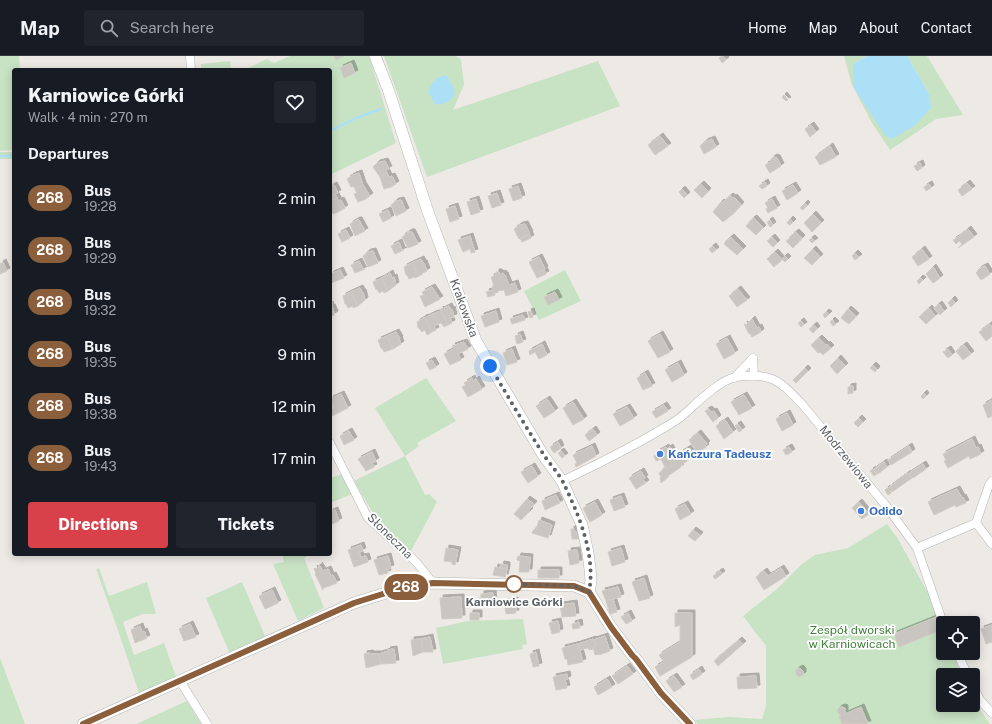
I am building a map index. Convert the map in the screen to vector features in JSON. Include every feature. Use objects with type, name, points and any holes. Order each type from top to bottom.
[{"type":"street","points":[[190,56],[191,68]]},
{"type":"street","name":"Krakowska","points":[[375,56],[388,89],[428,212],[476,341],[543,454],[562,481],[582,525],[588,554],[591,581],[589,592]]},
{"type":"street","name":"Modrzewiowa","points":[[562,481],[633,446],[681,417],[692,406],[720,385],[734,378],[753,358],[754,376]]},
{"type":"street","name":"Modrzewiowa","points":[[734,378],[754,376],[774,379],[787,388],[802,404],[879,498],[917,548],[941,616]]},
{"type":"street","name":"Słoneczna","points":[[332,447],[368,518],[417,563],[433,583]]},
{"type":"street","points":[[917,548],[976,523],[989,485],[992,481]]},
{"type":"street","points":[[976,523],[992,544]]},
{"type":"street","points":[[83,724],[354,603],[405,587],[433,583],[574,586],[589,592],[611,627],[661,693],[690,724]]},
{"type":"street","points":[[180,681],[207,724]]},
{"type":"street","points":[[980,700],[992,713]]},
{"type":"green space","points":[[0,56],[19,56],[20,68],[12,68],[12,150],[0,151]]},
{"type":"green space","points":[[290,56],[369,56],[396,143],[332,174],[332,68],[248,68],[267,59],[274,63]]},
{"type":"green space","points":[[384,56],[455,56],[461,59],[464,85],[453,110],[598,61],[620,106],[427,177]]},
{"type":"green space","points":[[844,56],[867,56],[853,64],[929,94],[907,56],[927,56],[963,115],[936,119],[890,150],[872,123],[852,85]]},
{"type":"green space","points":[[230,61],[231,68],[201,68],[201,64]]},
{"type":"green space","points":[[0,152],[12,152],[12,159],[0,159]]},
{"type":"green space","points":[[565,270],[581,301],[539,320],[524,291]]},
{"type":"green space","points":[[426,378],[456,421],[417,443],[419,446],[405,456],[375,408]]},
{"type":"green space","points":[[405,456],[425,495],[429,494],[437,502],[410,553],[377,520],[354,481]]},
{"type":"green space","points":[[343,474],[352,494],[332,502],[332,477]]},
{"type":"green space","name":"Zespół dworski w Karniowicach","points":[[887,524],[898,539],[933,602],[938,616],[936,616],[936,660],[956,660],[958,668],[936,668],[936,712],[980,712],[980,709],[990,724],[698,724],[694,720],[729,717],[762,719],[766,706],[766,646],[743,616],[777,589],[802,564],[815,555],[848,548]]},
{"type":"green space","points":[[282,556],[308,556],[304,558],[324,608],[298,621],[273,564],[284,562]]},
{"type":"green space","points":[[99,568],[109,596],[147,582],[156,614],[143,614],[123,622],[134,655],[164,643],[176,677],[139,693],[96,569]]},
{"type":"green space","points":[[242,582],[265,636],[230,654],[206,598]]},
{"type":"green space","points":[[523,619],[527,644],[522,645],[523,649],[443,664],[436,628],[468,621]]},
{"type":"green space","points":[[0,658],[25,724],[0,724]]},
{"type":"green space","points":[[187,701],[201,724],[136,724]]},
{"type":"water","points":[[867,56],[907,56],[929,94],[931,108],[914,126],[892,139],[885,135],[854,88],[853,64]]},
{"type":"water","points":[[446,75],[452,84],[454,95],[450,100],[444,103],[435,104],[428,92],[435,80]]},
{"type":"building","points":[[334,56],[344,56],[336,60]]},
{"type":"building","points":[[722,56],[726,60],[722,63],[719,58]]},
{"type":"building","points":[[351,63],[355,73],[344,78],[340,68]]},
{"type":"building","points":[[784,95],[788,100],[786,101],[782,97]]},
{"type":"building","points":[[811,125],[816,132],[810,137],[805,129]]},
{"type":"building","points":[[660,136],[668,146],[655,155],[648,145]]},
{"type":"building","points":[[712,139],[716,147],[704,154],[700,146],[706,141]]},
{"type":"building","points":[[830,146],[836,157],[820,165],[815,157]]},
{"type":"building","points":[[774,157],[777,158],[781,166],[770,173],[765,165],[771,162],[771,159]]},
{"type":"building","points":[[385,161],[389,169],[386,170],[387,173],[380,177],[373,167],[377,163]]},
{"type":"building","points":[[920,163],[922,168],[917,171],[914,166]]},
{"type":"building","points":[[359,173],[363,185],[355,189],[353,186],[351,187],[347,179]]},
{"type":"building","points":[[387,173],[389,177],[392,176],[396,184],[384,189],[380,177]]},
{"type":"building","points":[[765,182],[767,186],[762,189],[759,186]]},
{"type":"building","points":[[967,183],[972,189],[962,196],[958,190]]},
{"type":"building","points":[[701,184],[708,191],[702,198],[694,190]]},
{"type":"building","points":[[929,184],[931,188],[926,191],[924,187]]},
{"type":"building","points":[[334,185],[338,193],[335,194],[337,198],[332,200],[332,186]]},
{"type":"building","points":[[363,185],[370,196],[358,202],[354,194],[357,193],[355,189]]},
{"type":"building","points":[[793,185],[798,193],[787,200],[782,191]]},
{"type":"building","points":[[518,186],[522,198],[513,201],[509,189]]},
{"type":"building","points":[[682,189],[687,195],[684,198],[679,192]]},
{"type":"building","points":[[497,193],[501,205],[492,208],[488,196]]},
{"type":"building","points":[[730,196],[733,198],[734,197],[741,205],[733,214],[722,203]]},
{"type":"building","points":[[337,198],[339,201],[341,200],[345,208],[333,214],[332,200]]},
{"type":"building","points":[[476,199],[480,212],[471,215],[467,202]]},
{"type":"building","points":[[772,199],[777,208],[768,213],[766,209],[768,208],[765,203]]},
{"type":"building","points":[[401,200],[406,211],[396,216],[391,205],[396,201]]},
{"type":"building","points":[[721,202],[733,214],[723,222],[713,212]]},
{"type":"building","points":[[805,203],[807,205],[803,210],[800,208]]},
{"type":"building","points":[[455,206],[459,219],[450,222],[446,209]]},
{"type":"building","points":[[388,210],[391,218],[383,222],[379,214]]},
{"type":"building","points":[[813,214],[821,223],[812,232],[804,223]]},
{"type":"building","points":[[754,218],[763,228],[756,235],[746,226]]},
{"type":"building","points":[[790,219],[793,222],[790,225],[787,223]]},
{"type":"building","points":[[359,220],[365,231],[355,236],[350,224]]},
{"type":"building","points":[[770,220],[773,225],[770,227],[767,222]]},
{"type":"building","points":[[525,224],[530,234],[519,239],[514,229]]},
{"type":"building","points":[[968,229],[974,237],[958,248],[962,244],[959,241],[956,244],[953,240]]},
{"type":"building","points":[[346,230],[350,238],[342,242],[338,234]]},
{"type":"building","points":[[409,232],[412,232],[418,244],[408,248],[402,237]]},
{"type":"building","points":[[796,232],[802,238],[793,248],[786,241],[792,236],[791,235]]},
{"type":"building","points":[[529,234],[531,238],[522,242],[520,238]]},
{"type":"building","points":[[470,236],[475,252],[471,253],[470,249],[463,252],[458,240]]},
{"type":"building","points":[[731,237],[743,249],[737,255],[724,244]]},
{"type":"building","points":[[772,237],[777,243],[773,247],[767,241]]},
{"type":"building","points":[[812,238],[815,241],[812,243],[809,240]]},
{"type":"building","points":[[399,242],[402,250],[404,250],[395,254],[391,246]]},
{"type":"building","points":[[713,246],[716,250],[712,253],[709,249]]},
{"type":"building","points":[[813,249],[820,257],[812,265],[804,258]]},
{"type":"building","points":[[922,249],[929,259],[918,266],[912,257]]},
{"type":"building","points":[[373,251],[378,263],[368,267],[363,256],[368,252]]},
{"type":"building","points":[[775,252],[782,260],[774,267],[767,259]]},
{"type":"building","points":[[855,253],[859,257],[855,260],[852,256]]},
{"type":"building","points":[[785,256],[788,259],[785,262],[782,259]]},
{"type":"building","points":[[539,257],[545,269],[535,274],[529,262]]},
{"type":"building","points":[[421,259],[427,271],[419,276],[412,263]]},
{"type":"building","points":[[359,261],[363,269],[365,269],[355,273],[351,265]]},
{"type":"building","points":[[3,262],[7,271],[0,274],[0,264]]},
{"type":"building","points":[[412,263],[419,276],[409,279],[406,275],[404,267]]},
{"type":"building","points":[[985,266],[990,274],[981,280],[976,273],[979,269]]},
{"type":"building","points":[[933,267],[940,278],[933,283],[926,274]]},
{"type":"building","points":[[340,270],[344,278],[332,283],[332,274]]},
{"type":"building","points":[[544,270],[546,274],[537,278],[535,274]]},
{"type":"building","points":[[496,272],[501,274],[503,273],[505,275],[509,285],[515,283],[518,292],[506,296],[504,290],[501,290],[494,293],[495,295],[488,297],[486,292],[493,290],[492,286],[494,286],[491,277],[496,275]]},
{"type":"building","points":[[390,273],[392,278],[394,277],[396,285],[388,291],[382,278]]},
{"type":"building","points":[[382,278],[388,291],[379,293],[373,282]]},
{"type":"building","points":[[920,278],[923,280],[919,284],[917,281]]},
{"type":"building","points":[[432,287],[440,299],[425,307],[420,296],[424,295],[422,292]]},
{"type":"building","points":[[360,288],[363,292],[365,300],[358,306],[351,292]]},
{"type":"building","points":[[738,289],[747,300],[737,307],[729,296]]},
{"type":"building","points":[[351,292],[358,306],[348,308],[345,304],[343,296]]},
{"type":"building","points":[[555,292],[559,300],[548,305],[544,297]]},
{"type":"building","points":[[952,299],[955,303],[951,307],[948,303]]},
{"type":"building","points":[[939,304],[944,311],[940,315],[934,308]]},
{"type":"building","points":[[449,306],[451,310],[452,309],[454,317],[450,318],[452,323],[448,325],[440,309],[441,310]]},
{"type":"building","points":[[332,307],[335,314],[332,316]]},
{"type":"building","points":[[929,308],[935,316],[926,324],[919,317]]},
{"type":"building","points":[[848,309],[856,316],[849,324],[841,318]]},
{"type":"building","points":[[441,311],[448,325],[444,327],[441,323],[438,324],[433,314]]},
{"type":"building","points":[[496,311],[499,322],[485,327],[481,316]]},
{"type":"building","points":[[531,311],[533,317],[530,318],[528,312]]},
{"type":"building","points":[[826,312],[829,314],[825,318],[823,315]]},
{"type":"building","points":[[433,314],[438,324],[434,326],[436,330],[432,332],[424,317],[425,318]]},
{"type":"building","points":[[523,315],[525,320],[512,324],[510,319]]},
{"type":"building","points":[[424,317],[432,332],[427,335],[425,330],[422,332],[417,326],[417,322]]},
{"type":"building","points":[[752,319],[757,328],[759,327],[761,332],[752,337],[744,324],[746,325]]},
{"type":"building","points":[[832,320],[836,324],[833,326],[830,322]]},
{"type":"building","points":[[801,321],[804,325],[801,327],[798,323]]},
{"type":"building","points":[[990,324],[992,327],[992,336],[986,341],[979,332]]},
{"type":"building","points":[[814,325],[817,329],[813,333],[809,329]]},
{"type":"building","points":[[396,332],[401,344],[393,349],[387,336]]},
{"type":"building","points":[[520,334],[523,342],[517,344],[515,336]]},
{"type":"building","points":[[660,334],[670,352],[658,358],[648,341]]},
{"type":"building","points":[[387,336],[393,349],[384,352],[378,340]]},
{"type":"building","points":[[727,338],[735,353],[724,359],[716,344]]},
{"type":"building","points":[[819,338],[831,348],[823,355],[820,352],[818,353],[811,345]]},
{"type":"building","points":[[464,342],[468,349],[458,354],[461,360],[450,365],[444,354],[454,349],[452,346]]},
{"type":"building","points":[[542,344],[547,355],[539,359],[535,352],[530,355],[529,351]]},
{"type":"building","points":[[964,345],[971,354],[963,360],[956,351]]},
{"type":"building","points":[[512,349],[517,362],[507,365],[503,353]]},
{"type":"building","points":[[948,349],[952,355],[948,358],[943,352]]},
{"type":"building","points":[[838,358],[845,366],[837,374],[830,366]]},
{"type":"building","points":[[432,360],[436,367],[430,370],[426,363]]},
{"type":"building","points":[[678,363],[684,375],[672,382],[665,370]]},
{"type":"building","points":[[873,365],[877,369],[875,372],[870,368]]},
{"type":"building","points":[[805,368],[808,371],[796,383],[793,380]]},
{"type":"building","points":[[645,373],[652,386],[643,390],[637,378]]},
{"type":"building","points":[[472,378],[473,381],[476,379],[482,389],[468,397],[462,387],[466,385],[464,383]]},
{"type":"building","points":[[853,386],[853,393],[848,394],[848,387]]},
{"type":"building","points":[[924,393],[926,396],[923,399],[921,396]]},
{"type":"building","points":[[341,394],[348,408],[332,416],[332,408],[334,408],[332,398]]},
{"type":"building","points":[[744,395],[752,408],[739,415],[731,402]]},
{"type":"building","points":[[547,399],[555,411],[544,418],[536,406]]},
{"type":"building","points":[[992,400],[992,416],[988,418],[983,405]]},
{"type":"building","points":[[573,402],[584,419],[573,425],[563,408]]},
{"type":"building","points":[[664,405],[668,411],[656,418],[652,412]]},
{"type":"building","points":[[627,407],[634,418],[620,426],[613,414]]},
{"type":"building","points":[[709,409],[712,412],[714,411],[718,418],[713,422],[705,411]]},
{"type":"building","points":[[787,413],[793,425],[782,431],[776,419]]},
{"type":"building","points":[[859,418],[863,422],[858,427],[854,423]]},
{"type":"building","points":[[725,420],[733,432],[724,439],[716,426]]},
{"type":"building","points":[[738,424],[742,430],[739,432],[735,426]]},
{"type":"building","points":[[593,429],[597,435],[589,441],[585,435]]},
{"type":"building","points":[[349,431],[354,440],[344,445],[340,436]]},
{"type":"building","points":[[698,433],[707,444],[705,446],[706,447],[696,454],[693,450],[695,449],[689,440]]},
{"type":"building","points":[[972,439],[976,448],[978,447],[981,454],[970,459],[969,456],[948,468],[944,461],[946,460],[943,454]]},
{"type":"building","points":[[558,442],[561,448],[554,453],[550,447]]},
{"type":"building","points":[[592,446],[596,456],[576,467],[575,464],[577,463],[573,455]]},
{"type":"building","points":[[909,446],[912,452],[891,465],[888,460]]},
{"type":"building","points":[[666,447],[667,449],[670,447],[673,453],[670,455],[675,464],[666,469],[661,459],[656,461],[654,456],[657,452]]},
{"type":"building","points":[[789,447],[792,452],[786,455],[783,450]]},
{"type":"building","points":[[688,448],[694,456],[665,478],[666,479],[661,483],[659,473],[665,466],[666,469],[675,464],[672,459],[681,455],[680,453]]},
{"type":"building","points":[[561,451],[565,456],[562,458],[558,453]]},
{"type":"building","points":[[372,452],[376,461],[372,463],[374,467],[366,471],[358,459]]},
{"type":"building","points":[[884,462],[887,467],[878,474],[874,469]]},
{"type":"building","points":[[923,464],[926,469],[913,478],[909,473]]},
{"type":"building","points":[[532,466],[538,476],[528,483],[521,472]]},
{"type":"building","points":[[873,469],[877,474],[874,476],[870,471]]},
{"type":"building","points":[[641,471],[645,478],[643,479],[646,483],[636,489],[629,478]]},
{"type":"building","points":[[908,473],[912,478],[892,492],[889,487]]},
{"type":"building","points":[[887,488],[891,493],[888,495],[885,490]]},
{"type":"building","points":[[957,489],[966,503],[956,507],[955,505],[934,515],[928,502]]},
{"type":"building","points":[[556,495],[560,503],[545,510],[542,501]]},
{"type":"building","points":[[621,496],[625,507],[614,511],[610,500]]},
{"type":"building","points":[[527,499],[534,504],[529,510],[530,511],[521,520],[514,514]]},
{"type":"building","points":[[595,502],[602,515],[590,522],[583,508]]},
{"type":"building","name":"Odido","points":[[859,502],[869,514],[862,519],[852,508]]},
{"type":"building","points":[[685,504],[691,514],[680,520],[675,509]]},
{"type":"building","points":[[335,510],[339,521],[332,524],[332,511]]},
{"type":"building","points":[[539,520],[552,525],[548,538],[532,533],[534,529],[536,530]]},
{"type":"building","points":[[571,529],[574,529],[574,532],[580,532],[581,539],[572,539]]},
{"type":"building","points":[[693,530],[700,535],[695,541],[688,536]]},
{"type":"building","points":[[361,545],[363,551],[359,552],[361,557],[366,556],[368,562],[354,567],[348,550]]},
{"type":"building","points":[[446,548],[458,550],[455,565],[452,564],[452,562],[444,561]]},
{"type":"building","points":[[621,548],[625,562],[612,566],[608,552]]},
{"type":"building","points":[[577,550],[579,563],[570,565],[568,551]]},
{"type":"building","points":[[388,556],[391,568],[387,569],[388,573],[379,575],[374,560]]},
{"type":"building","points":[[518,556],[530,557],[529,572],[519,572],[520,561],[517,560]]},
{"type":"building","points":[[501,564],[507,565],[507,569],[500,568]]},
{"type":"building","points":[[320,566],[323,571],[328,569],[331,576],[333,575],[337,583],[323,588],[323,590],[315,574],[314,568],[315,569]]},
{"type":"building","points":[[495,567],[507,569],[505,577],[493,575]]},
{"type":"building","points":[[781,568],[786,576],[764,590],[756,577],[764,571],[768,576]]},
{"type":"building","points":[[538,570],[559,570],[559,578],[538,578]]},
{"type":"building","points":[[720,571],[722,574],[715,579],[713,576]]},
{"type":"building","points":[[644,578],[650,598],[639,601],[632,582]]},
{"type":"building","points":[[618,587],[621,597],[606,601],[602,591]]},
{"type":"building","points":[[272,590],[278,603],[265,609],[259,596]]},
{"type":"building","points":[[493,593],[494,604],[481,605],[479,598],[481,598],[481,594]]},
{"type":"building","points":[[461,597],[462,618],[442,619],[440,598]]},
{"type":"building","points":[[613,599],[617,612],[610,614],[606,601]]},
{"type":"building","points":[[515,600],[516,613],[506,614],[504,602]]},
{"type":"building","points":[[574,603],[576,616],[562,617],[560,605]]},
{"type":"building","points":[[470,613],[479,613],[479,620],[470,620]]},
{"type":"building","points":[[628,613],[632,621],[626,624],[621,617]]},
{"type":"building","points":[[675,613],[692,613],[692,657],[660,676],[655,667],[664,662],[659,655],[680,642],[680,625],[675,627]]},
{"type":"building","points":[[936,617],[936,632],[899,647],[894,634]]},
{"type":"building","points":[[558,621],[560,632],[552,634],[549,623]]},
{"type":"building","points":[[579,622],[580,628],[573,629],[572,624]]},
{"type":"building","points":[[190,624],[196,637],[184,641],[179,629]]},
{"type":"building","points":[[992,625],[992,642],[986,644],[981,629]]},
{"type":"building","points":[[140,626],[142,632],[144,631],[147,638],[135,643],[131,630]]},
{"type":"building","points":[[605,636],[610,651],[595,655],[593,647],[596,646],[593,640]]},
{"type":"building","points":[[430,637],[433,652],[423,652],[421,639]]},
{"type":"building","points":[[421,639],[423,652],[413,656],[411,640]]},
{"type":"building","points":[[593,639],[596,646],[593,647],[593,649],[589,650],[588,648],[580,650],[578,644]]},
{"type":"building","points":[[739,640],[743,644],[718,666],[714,661]]},
{"type":"building","points":[[578,644],[583,662],[568,665],[562,648]]},
{"type":"building","points":[[394,649],[396,663],[381,664],[379,654],[388,651],[387,650]]},
{"type":"building","points":[[536,652],[539,666],[533,667],[530,654]]},
{"type":"building","points":[[364,654],[379,654],[381,664],[366,668]]},
{"type":"building","points":[[627,666],[633,674],[618,684],[612,676]]},
{"type":"building","points":[[800,668],[803,671],[803,675],[799,677],[796,674],[796,670]]},
{"type":"building","points":[[699,669],[702,674],[693,680],[690,675]]},
{"type":"building","points":[[567,674],[568,679],[565,680],[567,688],[556,690],[553,677]]},
{"type":"building","points":[[674,676],[682,687],[674,692],[666,681]]},
{"type":"building","points":[[756,676],[757,688],[738,689],[737,677]]},
{"type":"building","points":[[607,679],[612,687],[598,695],[594,687]]},
{"type":"building","points":[[842,707],[845,708],[845,714],[861,707],[868,724],[842,724],[839,716],[841,716],[837,711]]},
{"type":"waterway","points":[[332,130],[356,118],[381,109]]},
{"type":"waterway","points":[[0,156],[12,156]]},
{"type":"bus line","name":"268","points":[[83,724],[354,603],[405,587],[433,583],[574,586],[589,592],[611,627],[644,671],[661,693],[690,724]]},
{"type":"place","name":"Kańczura Tadeusz","points":[[660,454]]},
{"type":"place","name":"Odido","points":[[861,511]]},
{"type":"place","name":"Karniowice Górki","points":[[514,584]]},
{"type":"route","points":[[490,366],[543,454],[562,481],[582,525],[588,554],[591,581],[589,592],[574,586],[514,584]]}]
